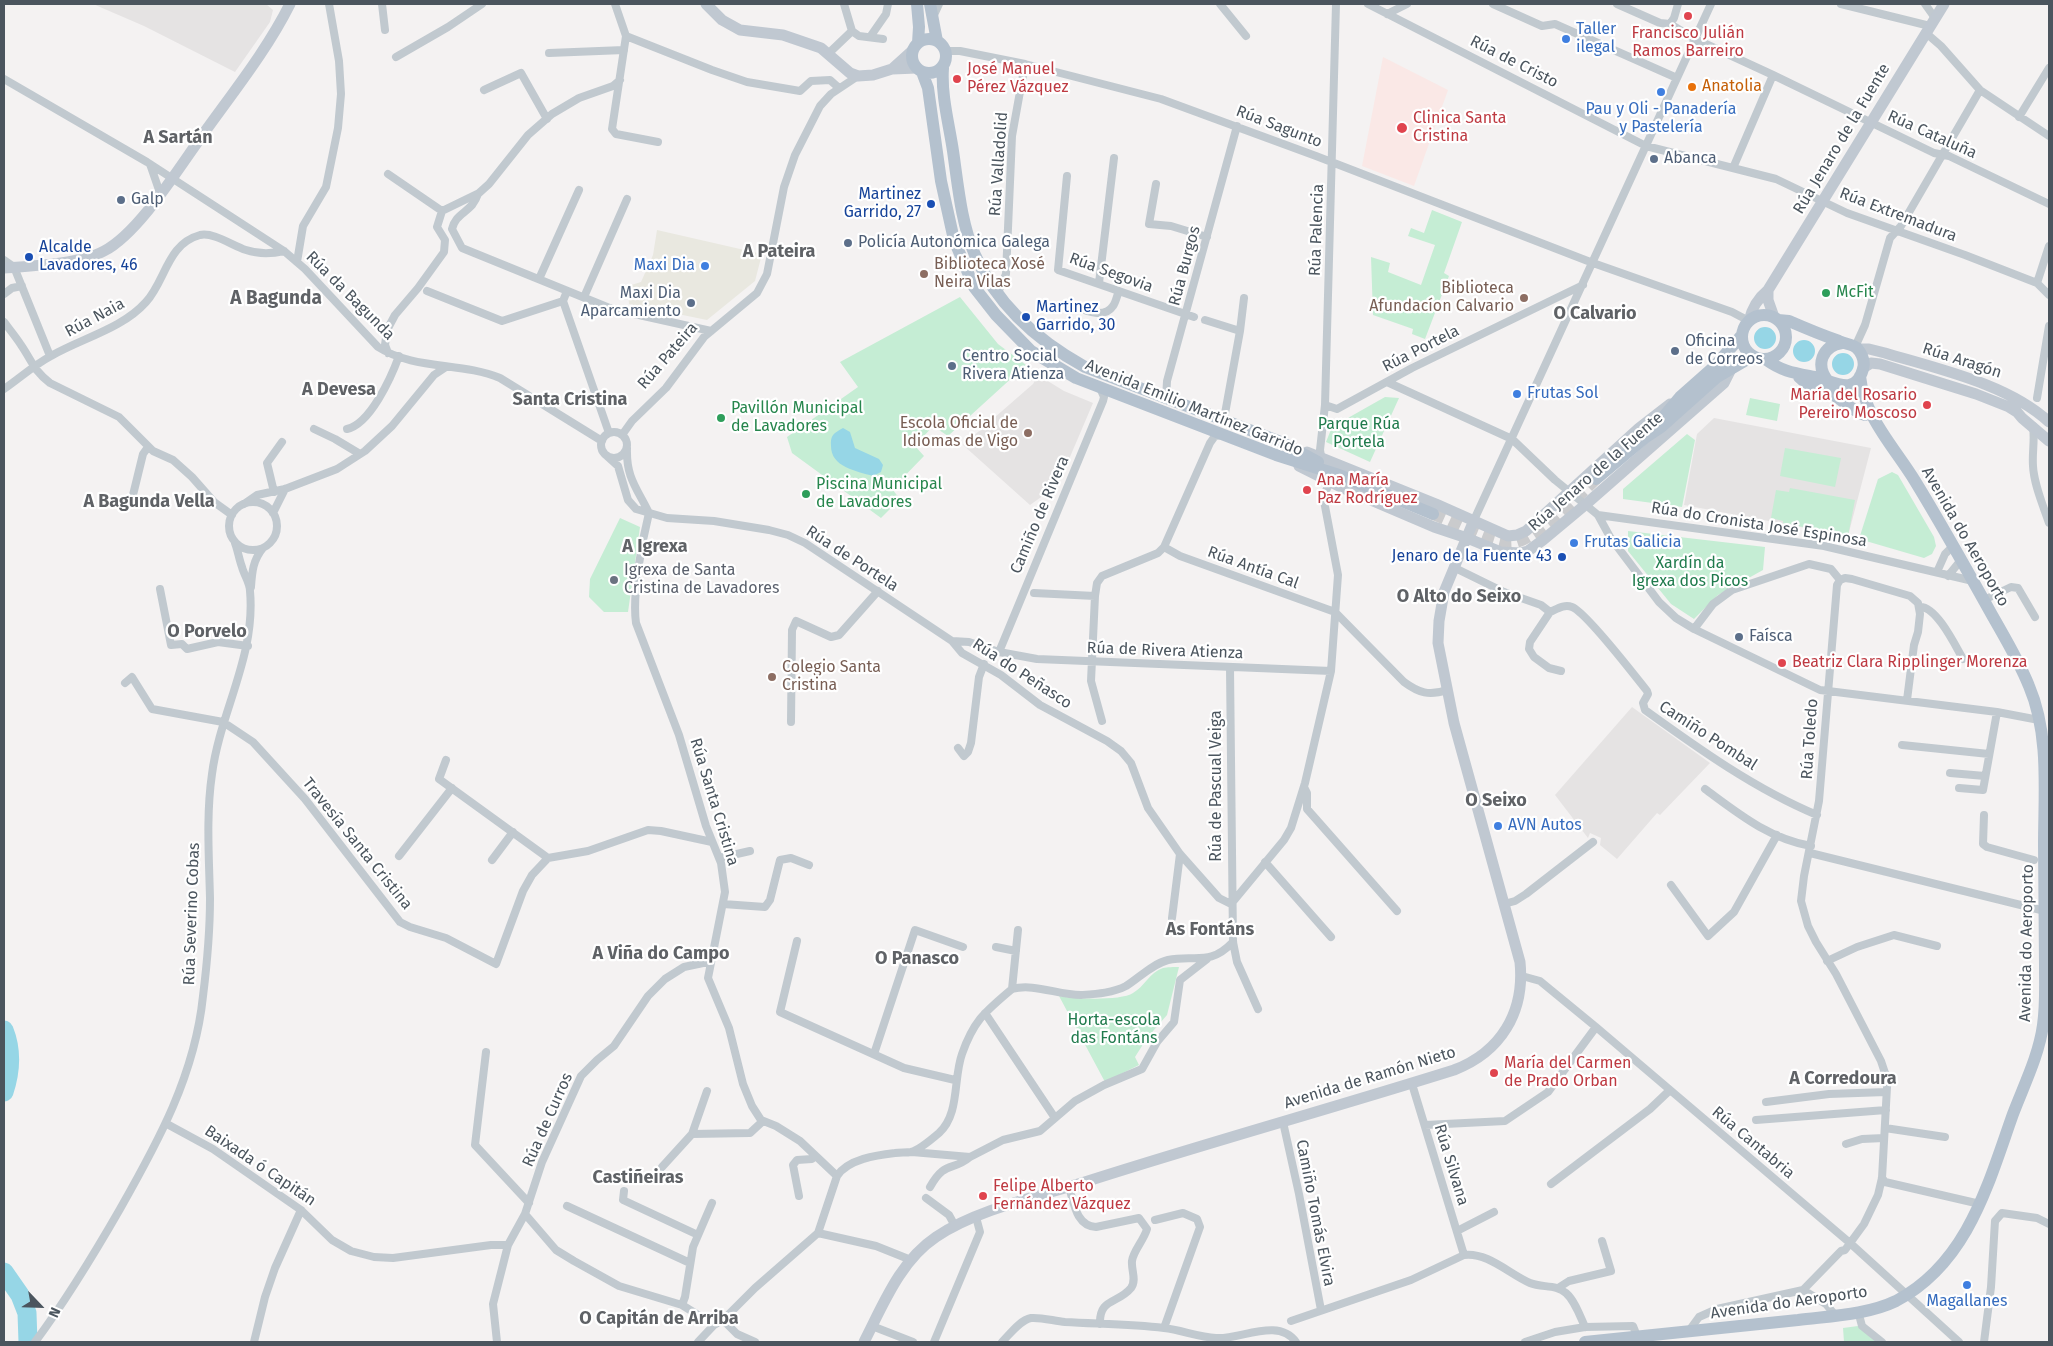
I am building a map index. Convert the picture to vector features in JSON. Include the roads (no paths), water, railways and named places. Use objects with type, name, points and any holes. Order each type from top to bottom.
[{"type":"main road","points":[[9,267],[85,258],[105,251],[128,232],[172,178],[264,49],[290,4]]},
{"type":"main road","points":[[706,4],[722,20],[740,30],[792,37],[811,43],[829,53],[845,69],[858,76]]},
{"type":"main road","points":[[917,4],[919,27],[913,62],[919,70],[933,73],[943,68],[946,62],[946,51],[937,41],[930,4]]},
{"type":"main road","name":"Rúa Jenaro de la Fuente","points":[[1749,321],[1752,308],[1757,300],[1768,290],[1944,4]]},
{"type":"main road","points":[[915,47],[927,39],[937,41]]},
{"type":"main road","name":"Rúa Pateira","points":[[892,69],[915,47]]},
{"type":"main road","name":"Avenida Emilio Martínez Garrido","points":[[943,68],[948,120],[960,201],[975,254],[997,294],[1019,319],[1039,337],[1062,354],[1085,367],[1321,456],[1474,520]]},
{"type":"main road","name":"Rúa Pateira","points":[[858,76],[873,75],[892,69],[919,70]]},
{"type":"main road","name":"Avenida Emilio Martínez Garrido","points":[[919,70],[928,88],[941,181],[954,240],[974,287],[996,315],[1031,351],[1076,378],[1334,478]]},
{"type":"main road","points":[[1761,358],[1777,354],[1785,344],[1785,331],[1776,319],[1768,300],[1768,290]]},
{"type":"main road","name":"Rúa Aragón","points":[[1749,321],[1764,315],[1789,321],[1851,346],[1870,349],[1992,388],[2034,403],[2049,422]]},
{"type":"main road","points":[[1749,321],[1742,335],[1744,346],[1752,355],[1778,368],[1798,375],[1833,383]]},
{"type":"main road","name":"Rúa Jenaro de la Fuente","points":[[1474,520],[1508,536],[1526,531],[1639,428],[1680,397],[1715,366],[1742,335]]},
{"type":"main road","points":[[1833,383],[1820,368],[1821,360],[1828,348],[1851,346],[1863,358],[1862,372]]},
{"type":"main road","name":"Rúa Jenaro de la Fuente","points":[[1646,436],[1661,427],[1717,377],[1746,360],[1761,358]]},
{"type":"main road","name":"Rúa Aragón","points":[[1833,383],[1850,385],[1871,364],[1886,365],[1976,394],[2018,412],[2022,418],[2049,441]]},
{"type":"main road","name":"Rúa Jenaro de la Fuente","points":[[1467,538],[1501,552],[1520,553],[1528,551],[1584,505],[1724,383],[1730,371]]},
{"type":"main road","name":"Avenida do Aeroporto","points":[[1862,372],[1861,388],[1869,417]]},
{"type":"main road","points":[[1798,375],[1803,382],[1834,395],[1852,410],[1869,417]]},
{"type":"main road","name":"Avenida do Aeroporto","points":[[1585,1342],[1835,1315],[1890,1303],[1907,1294],[1924,1282],[1953,1253],[1970,1226],[2034,1059],[2042,1032],[2045,987],[2046,910],[2042,865],[2044,765],[2036,703],[2024,673],[1915,480],[1869,417],[1833,383]]},
{"type":"main road","name":"Rúa Jenaro de la Fuente","points":[[1646,436],[1680,397]]},
{"type":"main road","points":[[2018,412],[2027,412],[2034,403]]},
{"type":"main road","points":[[1596,480],[1646,436]]},
{"type":"main road","points":[[1285,444],[1334,478],[1434,527],[1467,538]]},
{"type":"main road","points":[[1334,478],[1434,514]]},
{"type":"main road","name":"Avenida de Ramón Nieto","points":[[864,1342],[898,1277],[911,1260],[935,1237],[955,1226],[976,1217],[1069,1187],[1412,1084],[1471,1064],[1485,1054],[1507,1029],[1518,1003],[1522,976],[1517,950],[1454,723],[1438,643],[1438,620],[1444,592],[1474,520]]},
{"type":"street","points":[[297,262],[303,226],[326,187],[338,128],[339,61],[329,4]]},
{"type":"street","points":[[382,4],[385,30]]},
{"type":"street","points":[[396,57],[482,4]]},
{"type":"street","points":[[616,4],[626,36],[612,129],[616,134],[658,142]]},
{"type":"street","points":[[844,4],[852,31],[859,36],[883,39]]},
{"type":"street","points":[[870,37],[886,14],[888,4]]},
{"type":"street","points":[[932,19],[939,4]]},
{"type":"street","points":[[1220,4],[1246,36]]},
{"type":"street","name":"Rúa Palencia","points":[[1321,456],[1325,405],[1336,4]]},
{"type":"street","name":"Rúa de Cristo","points":[[1368,4],[1646,146]]},
{"type":"street","points":[[1387,14],[1407,4]]},
{"type":"street","points":[[1493,4],[1542,26],[1555,24],[1677,78]]},
{"type":"street","points":[[1512,12],[1516,4]]},
{"type":"street","name":"Rúa Cataluña","points":[[1617,4],[1660,23],[1670,24],[1695,40],[1773,75],[1934,153],[1942,154],[2049,204]]},
{"type":"street","points":[[1670,24],[1678,4]]},
{"type":"street","name":"Avenida de Ramón Nieto","points":[[1474,520],[1711,4]]},
{"type":"street","points":[[1841,4],[1930,26]]},
{"type":"street","points":[[1925,4],[1930,26],[1941,46],[1980,90],[2049,136]]},
{"type":"street","points":[[829,53],[852,31]]},
{"type":"street","points":[[626,36],[747,82],[800,91],[811,80],[830,80],[839,88]]},
{"type":"street","points":[[549,53],[624,50]]},
{"type":"street","name":"Rúa Sagunto","points":[[946,51],[960,50],[1025,64],[1162,99],[1332,162],[1592,263]]},
{"type":"street","name":"Rúa Valladolid","points":[[997,294],[1006,274],[1012,136],[1025,64]]},
{"type":"street","points":[[2019,117],[2049,68]]},
{"type":"street","points":[[484,90],[521,72],[547,119]]},
{"type":"street","points":[[1733,168],[1773,75]]},
{"type":"street","name":"Rúa Pateira","points":[[622,435],[632,421],[666,388],[694,349],[757,293],[764,283],[788,172],[795,154],[820,106],[839,88],[858,76]]},
{"type":"street","name":"Rúa da Bagunda","points":[[4,79],[150,164],[284,251],[297,262],[378,347],[388,353],[399,356],[446,367],[483,371],[500,378],[602,441]]},
{"type":"street","points":[[388,353],[385,345],[387,330],[394,315],[418,288],[444,252],[445,240],[437,227],[442,211],[479,193],[489,184],[528,135],[547,119],[579,98],[613,86],[620,80]]},
{"type":"street","points":[[1851,346],[1862,333],[1890,238],[1901,226],[1980,90]]},
{"type":"street","name":"Rúa Burgos","points":[[1170,413],[1167,408],[1166,398],[1167,381],[1237,126]]},
{"type":"street","name":"Rúa Extremadura","points":[[1646,146],[1776,179],[1846,213],[2037,282],[2049,295]]},
{"type":"street","points":[[1099,283],[1114,158]]},
{"type":"street","points":[[150,164],[160,193]]},
{"type":"street","points":[[388,174],[442,211]]},
{"type":"street","name":"Rúa Segovia","points":[[1067,176],[1058,270],[1194,317]]},
{"type":"street","points":[[1156,184],[1149,224],[1171,226],[1207,237]]},
{"type":"street","points":[[539,279],[579,190]]},
{"type":"street","points":[[479,193],[472,205],[458,216],[454,222],[452,230],[462,248],[612,309],[711,332]]},
{"type":"street","points":[[584,298],[627,199]]},
{"type":"street","name":"Rúa Naia","points":[[4,389],[50,356],[133,314],[154,291],[170,258],[183,244],[202,234],[212,236],[248,251],[270,254],[284,251]]},
{"type":"street","points":[[2037,282],[2049,246]]},
{"type":"street","points":[[4,260],[22,286],[50,356]]},
{"type":"street","points":[[1592,263],[1732,312],[1749,321]]},
{"type":"street","name":"Rúa Portela","points":[[1325,405],[1336,408],[1412,368],[1582,285]]},
{"type":"street","points":[[4,294],[12,288],[22,286]]},
{"type":"street","points":[[1068,304],[1094,314],[1108,311],[1113,306],[1119,290]]},
{"type":"street","points":[[426,291],[502,321],[563,301]]},
{"type":"street","points":[[567,291],[563,301],[610,433]]},
{"type":"street","points":[[1224,419],[1244,298]]},
{"type":"street","points":[[1205,320],[1240,331]]},
{"type":"street","points":[[4,322],[22,345],[34,368],[50,383],[119,417],[148,447],[174,460],[214,502],[232,515]]},
{"type":"street","points":[[2034,403],[2049,326]]},
{"type":"street","points":[[347,429],[354,428],[361,423],[372,410],[399,356]]},
{"type":"street","points":[[263,548],[248,550],[235,542],[229,529],[232,515],[257,496],[285,489],[337,469],[360,454],[378,441],[434,375],[446,367]]},
{"type":"street","name":"Rúa Toledo","points":[[1387,382],[1512,439],[1569,492],[1598,515],[1610,537],[1658,602],[1676,618],[1694,629],[1808,686],[1828,692],[1817,815],[1804,876],[1802,908],[1816,942],[1881,1061],[1885,1073],[1886,1110],[1882,1178],[1871,1212],[1850,1243],[1804,1290]]},
{"type":"street","name":"Camiño de Rivera","points":[[998,652],[1103,401],[1104,397],[1100,388]]},
{"type":"street","points":[[2033,426],[2035,440],[2032,465],[2049,523]]},
{"type":"street","points":[[314,429],[360,454]]},
{"type":"street","points":[[610,433],[622,435],[626,441],[627,463],[634,487],[649,514]]},
{"type":"street","points":[[610,433],[602,441],[602,449],[607,456],[610,458],[619,457],[627,448]]},
{"type":"street","points":[[1102,721],[1091,681],[1097,583],[1102,576],[1158,553],[1164,548],[1210,443],[1215,436],[1224,434]]},
{"type":"street","points":[[274,492],[267,463],[282,442]]},
{"type":"street","points":[[132,500],[143,454],[148,447]]},
{"type":"street","name":"Rúa de Portela","points":[[607,456],[618,466],[628,500],[636,509],[667,518],[714,522],[788,535],[805,543],[952,641],[969,642],[998,652]]},
{"type":"street","points":[[1231,904],[1284,840],[1291,828],[1304,786],[1331,670],[1338,575],[1324,495],[1334,478]]},
{"type":"street","points":[[250,589],[253,567],[257,556],[274,536],[277,529],[273,513],[285,489]]},
{"type":"street","points":[[244,504],[252,502],[260,504],[273,513]]},
{"type":"street","name":"Rúa Santa Cristina","points":[[649,514],[642,549],[635,606],[636,623],[679,735],[712,842],[721,863],[724,892],[723,904],[709,963],[708,978],[729,1028],[743,1084],[752,1106],[763,1121]]},
{"type":"street","name":"Rúa do Cronista José Espinosa","points":[[1598,515],[1824,546],[1973,581]]},
{"type":"street","name":"Rúa Severino Cobas","points":[[34,1342],[51,1321],[83,1273],[156,1146],[182,1084],[197,1033],[203,998],[209,921],[209,802],[215,752],[248,646],[250,589],[235,542]]},
{"type":"street","points":[[1937,572],[1945,554],[1953,546]]},
{"type":"street","name":"Rúa Antía Cal","points":[[1164,548],[1180,556],[1335,612]]},
{"type":"street","points":[[1948,576],[1961,560]]},
{"type":"street","points":[[1694,629],[1713,604],[1732,590],[1809,564],[1830,569],[1840,580]]},
{"type":"street","points":[[1453,568],[1504,592],[1541,605],[1550,612],[1530,642],[1529,650],[1549,668],[1561,671]]},
{"type":"street","points":[[1907,700],[1920,607],[1915,599],[1904,594],[1852,579],[1845,578],[1840,580],[1837,585],[1828,692],[1907,700],[1997,712],[2039,720]]},
{"type":"street","points":[[1984,600],[2011,587],[2018,588],[2036,617]]},
{"type":"street","points":[[160,589],[171,645],[182,644],[187,649],[218,642],[248,646]]},
{"type":"street","points":[[791,722],[792,630],[796,621],[831,637],[839,636],[878,592]]},
{"type":"street","points":[[1034,593],[1095,596]]},
{"type":"street","name":"Camiño Pombal","points":[[1550,612],[1565,606],[1576,609],[1611,646],[1647,691],[1648,694],[1643,703],[1644,710],[1697,748],[1749,780],[1817,815]]},
{"type":"street","points":[[1920,607],[1924,607],[1935,615],[1963,658]]},
{"type":"street","points":[[1335,612],[1398,676],[1414,689],[1423,694],[1447,690]]},
{"type":"street","name":"Rúa do Peñasco","points":[[952,641],[962,653],[984,664],[1040,705],[1121,751],[1131,763],[1148,808],[1180,854],[1220,898],[1231,904]]},
{"type":"street","name":"Rúa de Rivera Atienza","points":[[998,652],[1037,659],[1091,662],[1331,670]]},
{"type":"street","points":[[958,748],[964,756],[968,752],[971,743],[979,677],[984,664]]},
{"type":"street","name":"Rúa de Pascual Veiga","points":[[1230,668],[1231,904],[1233,942],[1237,962],[1258,1009]]},
{"type":"street","points":[[125,683],[132,677],[152,709],[158,712],[223,722]]},
{"type":"street","points":[[1959,788],[1983,790],[1997,712]]},
{"type":"street","name":"Travesía Santa Cristina","points":[[223,722],[253,742],[305,799],[400,922],[446,938],[496,964],[523,891],[532,875],[548,858]]},
{"type":"street","points":[[1902,745],[1989,754]]},
{"type":"street","points":[[446,760],[439,780],[548,858],[588,851],[648,830],[712,842]]},
{"type":"street","points":[[1950,773],[1985,776]]},
{"type":"street","points":[[1304,786],[1307,793],[1307,809],[1396,911]]},
{"type":"street","points":[[399,856],[452,788]]},
{"type":"street","points":[[1705,789],[1756,826],[1811,849],[2046,910]]},
{"type":"street","points":[[1984,815],[1983,844],[2042,865]]},
{"type":"street","points":[[492,860],[513,832]]},
{"type":"street","points":[[1671,885],[1708,936],[1734,912],[1777,835]]},
{"type":"street","points":[[1504,904],[1515,901],[1526,894],[1593,842]]},
{"type":"street","points":[[719,858],[750,851]]},
{"type":"street","points":[[1172,918],[1180,854]]},
{"type":"street","points":[[723,904],[765,907],[770,900],[780,860],[791,858],[809,865]]},
{"type":"street","points":[[1266,862],[1330,937]]},
{"type":"street","points":[[874,1054],[915,930],[963,947]]},
{"type":"street","points":[[1012,989],[1018,930]]},
{"type":"street","points":[[1828,961],[1894,935],[1937,946]]},
{"type":"street","points":[[797,941],[780,1012],[904,1068],[956,1080]]},
{"type":"street","points":[[930,1187],[937,1174],[948,1167],[963,1163],[970,1157],[1003,1140],[1040,1131],[1075,1100],[1142,1069],[1158,1042],[1174,1022],[1180,980],[1207,958],[1227,948],[1233,942]]},
{"type":"street","points":[[996,947],[1016,952]]},
{"type":"street","points":[[912,1152],[939,1133],[947,1124],[952,1112],[961,1056],[968,1039],[978,1019],[1012,989],[1018,987],[1043,989],[1079,995],[1110,992],[1124,987],[1154,966],[1169,960],[1207,958]]},
{"type":"street","name":"Rúa de Curros","points":[[497,1342],[493,1304],[508,1245],[525,1214],[542,1162],[581,1076],[614,1046],[648,996],[665,979],[684,967],[709,963]]},
{"type":"street","name":"Rúa Cantabria","points":[[1522,976],[1540,981],[1596,1027],[1850,1243],[1956,1341]]},
{"type":"street","points":[[985,1012],[1055,1118]]},
{"type":"street","points":[[1425,1125],[1504,1121],[1548,1092],[1596,1027]]},
{"type":"street","points":[[486,1052],[475,1145],[529,1203]]},
{"type":"street","name":"Rúa Silvana","points":[[1412,1084],[1464,1255]]},
{"type":"street","points":[[1551,1184],[1650,1109],[1670,1090]]},
{"type":"street","points":[[662,1167],[692,1134],[707,1091]]},
{"type":"street","points":[[1766,1102],[1829,1094],[1886,1092]]},
{"type":"street","points":[[1756,1120],[1886,1110]]},
{"type":"street","points":[[692,1134],[750,1133],[763,1121],[776,1126],[800,1141],[837,1176]]},
{"type":"street","name":"Camiño Tomás Elvira","points":[[1283,1122],[1321,1310]]},
{"type":"street","name":"Baixada ó Capitán","points":[[166,1124],[207,1145],[301,1210],[338,1245],[351,1251],[374,1257],[402,1258],[490,1245],[508,1245]]},
{"type":"street","points":[[1885,1128],[1944,1137]]},
{"type":"street","points":[[1846,1144],[1862,1139],[1884,1138]]},
{"type":"street","points":[[698,1342],[755,1288],[818,1234],[837,1176],[841,1170],[874,1156],[912,1152],[970,1157]]},
{"type":"street","points":[[800,1196],[793,1165],[798,1160],[812,1159],[815,1156]]},
{"type":"street","points":[[1882,1178],[1885,1182],[1980,1204]]},
{"type":"street","points":[[1069,1187],[1078,1217],[1090,1227],[1096,1228],[1139,1218],[1147,1229],[1145,1239],[1132,1261],[1134,1277],[1132,1287],[1123,1296],[1106,1305],[1100,1313],[1100,1324]]},
{"type":"street","points":[[624,1191],[623,1200],[698,1235]]},
{"type":"street","points":[[926,1198],[950,1215],[955,1226]]},
{"type":"street","points":[[682,1305],[690,1263],[698,1235],[712,1203]]},
{"type":"street","points":[[567,1206],[690,1263]]},
{"type":"street","points":[[254,1342],[264,1297],[301,1210]]},
{"type":"street","points":[[1457,1231],[1494,1212]]},
{"type":"street","points":[[1155,1220],[1183,1213],[1197,1219],[1200,1228],[1164,1328]]},
{"type":"street","points":[[1984,1342],[1991,1287],[1995,1221],[2002,1213],[2037,1218],[2049,1224]]},
{"type":"street","points":[[525,1214],[556,1250],[569,1259],[619,1286],[682,1305],[714,1325]]},
{"type":"street","points":[[934,1342],[980,1232],[976,1217]]},
{"type":"street","points":[[818,1234],[876,1246],[911,1260]]},
{"type":"street","points":[[1558,1288],[1569,1281],[1611,1271],[1602,1241]]},
{"type":"street","points":[[1291,1320],[1411,1280],[1464,1255],[1474,1254],[1506,1268],[1531,1283],[1558,1288],[1572,1300],[1585,1327]]},
{"type":"street","points":[[1688,1332],[1699,1317],[1717,1309],[1804,1290],[1826,1304],[1835,1315]]},
{"type":"street","points":[[1858,1311],[1862,1326],[1882,1342]]},
{"type":"street","points":[[1002,1342],[1023,1322],[1030,1318],[1164,1328],[1214,1338],[1262,1331],[1279,1331],[1292,1337],[1296,1342]]},
{"type":"street","points":[[723,1320],[736,1334],[755,1342]]},
{"type":"street","points":[[872,1326],[913,1342]]},
{"type":"street","points":[[1525,1342],[1555,1332],[1585,1327],[1633,1326],[1637,1336]]},
{"type":"street","points":[[1659,1342],[1671,1334]]},
{"type":"water","points":[[1765,327],[1773,330],[1776,338],[1773,346],[1765,349],[1757,346],[1754,338],[1757,330]]},
{"type":"water","points":[[1804,340],[1812,343],[1815,351],[1812,359],[1804,362],[1796,359],[1793,351],[1796,343]]},
{"type":"water","points":[[1843,353],[1851,356],[1854,364],[1851,372],[1843,375],[1835,372],[1832,364],[1835,356]]},
{"type":"water","points":[[843,428],[850,432],[855,448],[879,459],[883,465],[881,472],[873,476],[846,467],[835,459],[832,453],[831,439],[835,433]]},
{"type":"waterway","points":[[4,1030],[10,1061],[4,1092]]},
{"type":"waterway","points":[[4,1272],[20,1295],[27,1313],[28,1342]]},
{"type":"tunnel","points":[[1433,514],[1492,539],[1510,543],[1530,536],[1567,507],[1596,479]]},
{"type":"place","name":"Francisco Julián Ramos Barreiro","points":[[1688,16]]},
{"type":"place","name":"Taller ilegal","points":[[1566,39]]},
{"type":"place","name":"José Manuel Pérez Vázquez","points":[[957,79]]},
{"type":"place","name":"Anatolia","points":[[1692,87]]},
{"type":"place","name":"Pau y Oli - Panadería y Pastelería","points":[[1661,92]]},
{"type":"place","name":"Clinica Santa Cristina","points":[[1402,128]]},
{"type":"place","name":"Abanca","points":[[1654,159]]},
{"type":"place","name":"Galp","points":[[121,200]]},
{"type":"place","name":"Martinez Garrido, 27","points":[[931,204]]},
{"type":"place","name":"Policía Autonómica Galega","points":[[848,243]]},
{"type":"place","name":"Alcalde Lavadores, 46","points":[[29,257]]},
{"type":"place","name":"Maxi Dia","points":[[705,266]]},
{"type":"place","name":"Biblioteca Xosé Neira Vilas","points":[[924,274]]},
{"type":"place","name":"McFit","points":[[1826,293]]},
{"type":"place","name":"Biblioteca Afundacíon Calvario","points":[[1524,298]]},
{"type":"place","name":"Maxi Dia Aparcamiento","points":[[691,303]]},
{"type":"place","name":"Martinez Garrido, 30","points":[[1026,317]]},
{"type":"place","name":"Oficina de Correos","points":[[1675,351]]},
{"type":"place","name":"Centro Social Rivera Atienza","points":[[952,366]]},
{"type":"place","name":"Frutas Sol","points":[[1517,394]]},
{"type":"place","name":"María del Rosario Pereiro Moscoso","points":[[1927,405]]},
{"type":"place","name":"Pavillón Municipal de Lavadores","points":[[721,418]]},
{"type":"place","name":"Escola Oficial de Idiomas de Vigo","points":[[1028,433]]},
{"type":"place","name":"Ana María Paz Rodríguez","points":[[1307,490]]},
{"type":"place","name":"Piscina Municipal de Lavadores","points":[[806,494]]},
{"type":"place","name":"Frutas Galicia","points":[[1574,543]]},
{"type":"place","name":"Jenaro de la Fuente 43","points":[[1562,557]]},
{"type":"place","name":"Igrexa de Santa Cristina de Lavadores","points":[[614,580]]},
{"type":"place","name":"Faísca","points":[[1739,637]]},
{"type":"place","name":"Beatriz Clara Ripplinger Morenza","points":[[1782,663]]},
{"type":"place","name":"Colegio Santa Cristina","points":[[772,677]]},
{"type":"place","name":"AVN Autos","points":[[1498,826]]},
{"type":"place","name":"María del Carmen de Prado Orban","points":[[1494,1073]]},
{"type":"place","name":"Felipe Alberto Fernández Vázquez","points":[[983,1196]]},
{"type":"place","name":"Magallanes","points":[[1967,1285]]},
{"type":"district","name":"A Sartán","points":[[178,138]]},
{"type":"district","name":"A Pateira","points":[[779,252]]},
{"type":"district","name":"A Bagunda","points":[[276,299]]},
{"type":"district","name":"O Calvario","points":[[1595,314]]},
{"type":"district","name":"A Devesa","points":[[339,390]]},
{"type":"district","name":"Santa Cristina","points":[[570,400]]},
{"type":"district","name":"A Bagunda Vella","points":[[149,502]]},
{"type":"district","name":"A Igrexa","points":[[655,547]]},
{"type":"district","name":"O Alto do Seixo","points":[[1459,597]]},
{"type":"district","name":"O Porvelo","points":[[207,632]]},
{"type":"district","name":"O Seixo","points":[[1496,801]]},
{"type":"district","name":"As Fontáns","points":[[1210,930]]},
{"type":"district","name":"A Viña do Campo","points":[[661,954]]},
{"type":"district","name":"O Panasco","points":[[917,959]]},
{"type":"district","name":"A Corredoura","points":[[1843,1079]]},
{"type":"district","name":"Castiñeiras","points":[[638,1178]]},
{"type":"district","name":"O Capitán de Arriba","points":[[659,1319]]},
{"type":"park label","name":"Parque Rúa Portela","points":[[1359,434]]},
{"type":"park label","name":"Xardín da Igrexa dos Picos","points":[[1690,573]]},
{"type":"park label","name":"Horta-escola das Fontáns","points":[[1114,1030]]}]
